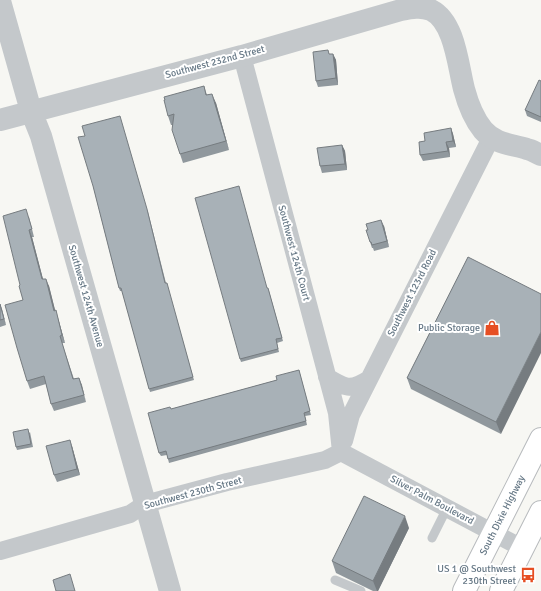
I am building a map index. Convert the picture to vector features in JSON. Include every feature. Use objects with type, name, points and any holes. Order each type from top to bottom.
[{"type":"highway","name":"South Dixie Highway","points":[[464,591],[541,439]]},
{"type":"highway","points":[[501,591],[541,512]]},
{"type":"street","name":"Southwest 124th Avenue","points":[[0,1],[31,111],[41,136],[170,591]]},
{"type":"street","name":"Southwest 232nd Street","points":[[0,120],[242,56],[416,7],[430,10],[438,15],[445,24],[450,33],[470,105],[478,124],[491,138]]},
{"type":"street","name":"Southwest 124th Court","points":[[242,56],[337,413],[341,452]]},
{"type":"street","points":[[491,138],[499,142],[528,149],[541,155]]},
{"type":"street","name":"Southwest 123rd Road","points":[[341,452],[351,415],[368,379],[491,138]]},
{"type":"street","points":[[327,377],[342,386],[350,388],[359,386],[368,379]]},
{"type":"street","name":"Southwest 230th Street","points":[[0,551],[130,514],[145,504],[227,482],[325,460],[341,452]]},
{"type":"street","name":"Silver Palm Boulevard","points":[[341,452],[522,548]]},
{"type":"lane","points":[[432,538],[447,508]]},
{"type":"lane","points":[[335,580],[361,591]]},
{"type":"building","points":[[328,50],[329,54],[333,54],[336,78],[316,81],[313,52]]},
{"type":"building","points":[[539,80],[541,81],[541,117],[525,110]]},
{"type":"building","points":[[204,86],[206,95],[212,94],[226,141],[180,154],[172,130],[174,114],[168,116],[164,97]]},
{"type":"building","points":[[120,116],[147,209],[165,283],[167,283],[193,377],[149,389],[121,288],[119,288],[93,186],[78,137],[85,136],[82,126]]},
{"type":"building","points":[[451,128],[453,141],[446,142],[448,151],[420,155],[419,142],[425,141],[424,133]]},
{"type":"building","points":[[342,145],[345,164],[320,166],[317,148]]},
{"type":"building","points":[[239,186],[282,338],[276,339],[278,349],[240,359],[195,198]]},
{"type":"building","points":[[26,209],[32,229],[29,230],[42,279],[46,279],[54,311],[56,310],[62,335],[60,336],[73,379],[79,378],[84,395],[51,404],[44,376],[27,381],[5,305],[23,300],[3,216]]},
{"type":"building","points":[[381,220],[387,241],[372,245],[366,230],[368,230],[366,224]]},
{"type":"building","name":"Public Storage","points":[[468,257],[541,294],[541,332],[496,422],[407,378]]},
{"type":"building","points":[[0,304],[4,319],[0,320]]},
{"type":"building","points":[[299,370],[310,411],[304,413],[306,421],[168,459],[166,451],[159,453],[148,413],[170,407],[171,409],[277,380],[276,376]]},
{"type":"building","points":[[28,429],[31,444],[16,447],[13,432]]},
{"type":"building","points":[[70,440],[77,469],[54,475],[46,446]]},
{"type":"building","points":[[364,496],[405,516],[373,581],[332,561]]},
{"type":"building","points":[[70,574],[75,591],[56,591],[53,580]]},
{"type":"place","name":"Public Storage","points":[[492,328]]},
{"type":"place","name":"US 1 @ Southwest 230th Street","points":[[528,575]]}]
